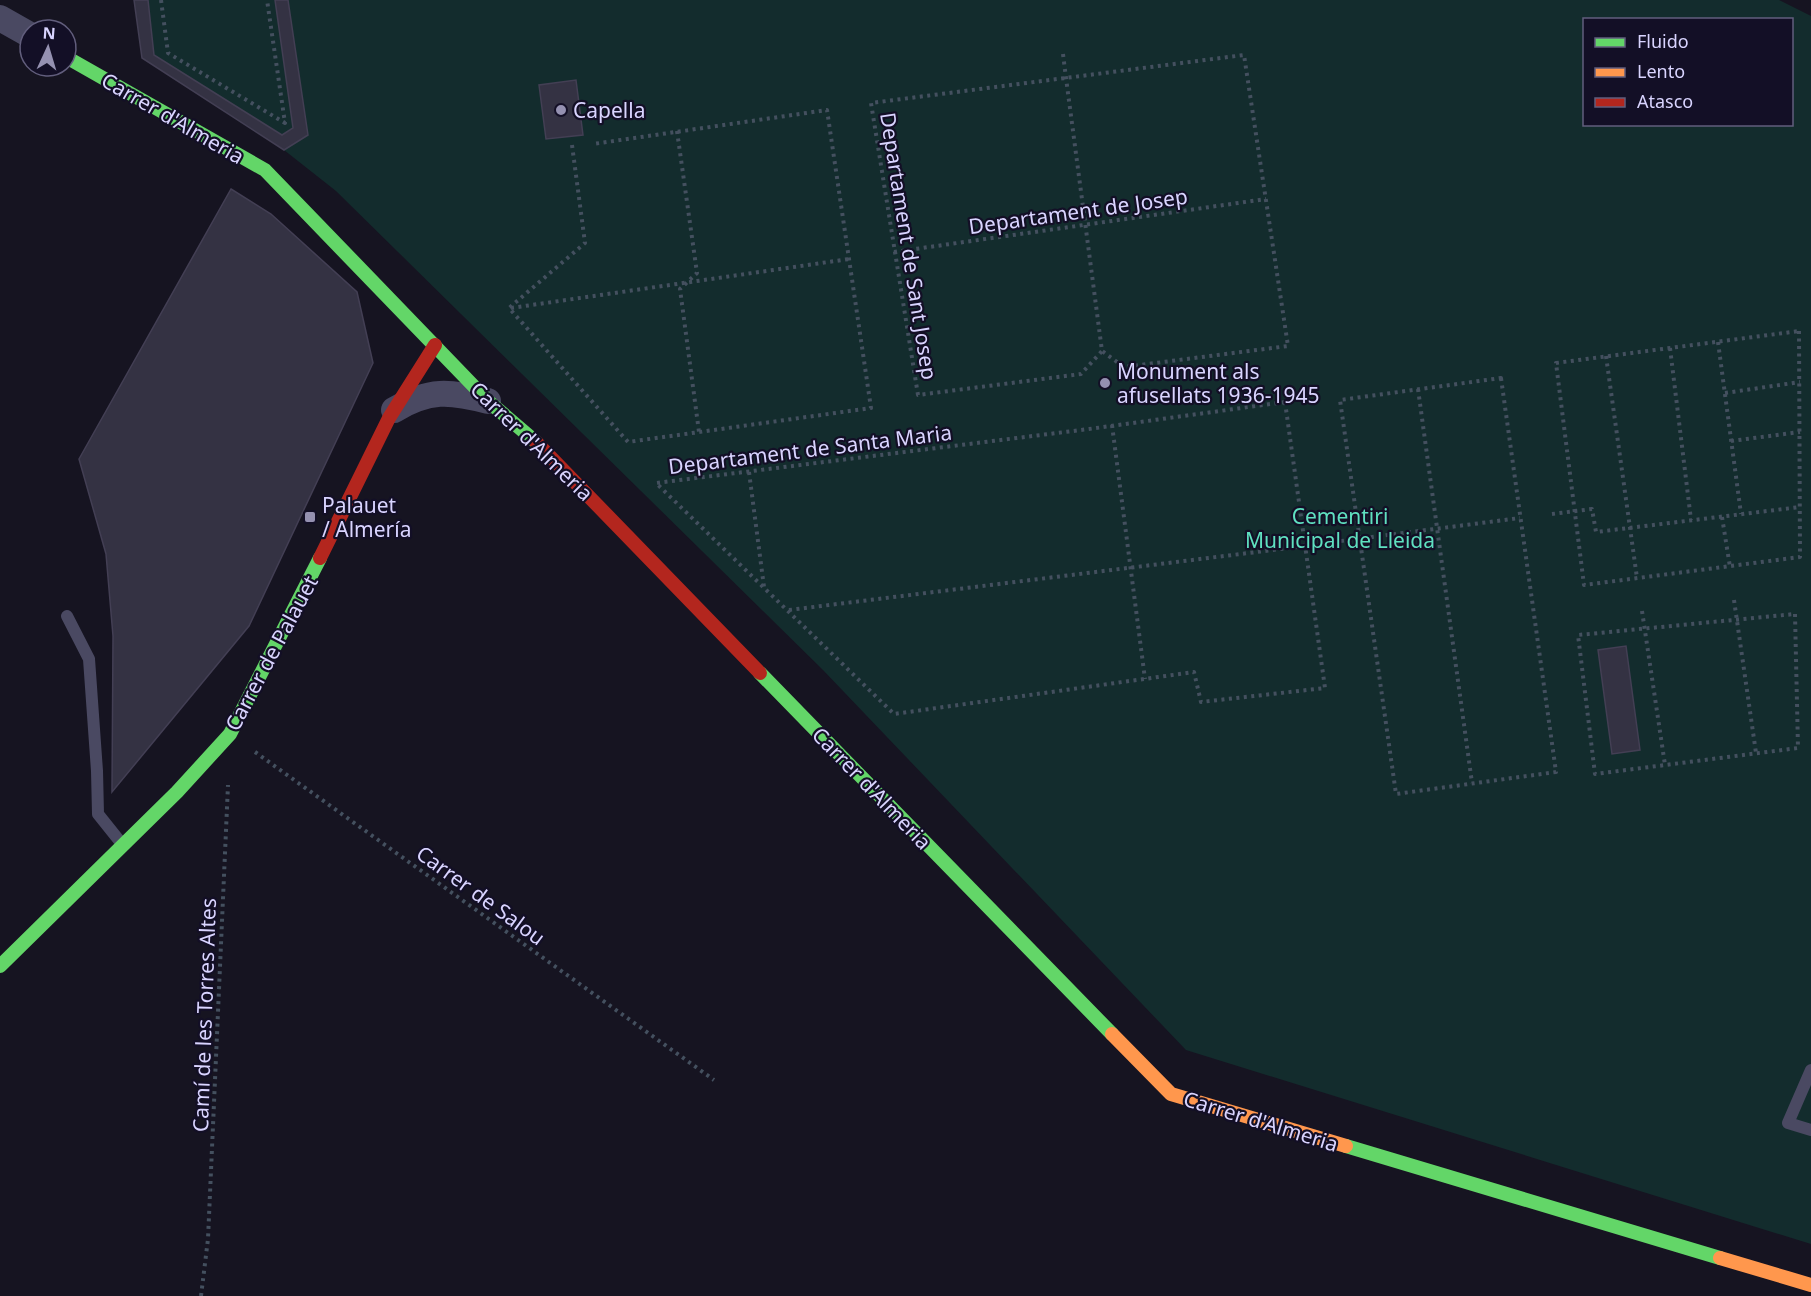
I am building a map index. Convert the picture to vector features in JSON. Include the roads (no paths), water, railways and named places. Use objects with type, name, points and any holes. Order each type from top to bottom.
[{"type":"street","points":[[2,15],[18,26]]},
{"type":"street","name":"Carrer d'Almeria","points":[[78,64],[265,170],[488,401],[537,443],[1171,1094],[1811,1285]]},
{"type":"street","name":"Carrer de Palauet","points":[[0,966],[177,792],[230,734],[394,410],[435,345]]},
{"type":"street","points":[[394,410],[412,398],[434,393],[461,394],[488,401]]},
{"type":"lane","points":[[67,616],[89,659],[98,814],[123,845]]},
{"type":"lane","points":[[1811,1070],[1788,1123],[1811,1130]]},
{"type":"place","name":"Capella","points":[[561,110]]},
{"type":"place","name":"Monument als afusellats 1936-1945","points":[[1105,383]]},
{"type":"place","name":"Palauet / Almería","points":[[310,517]]},
{"type":"park label","name":"Cementiri Municipal de Lleida","points":[[1340,528]]}]
